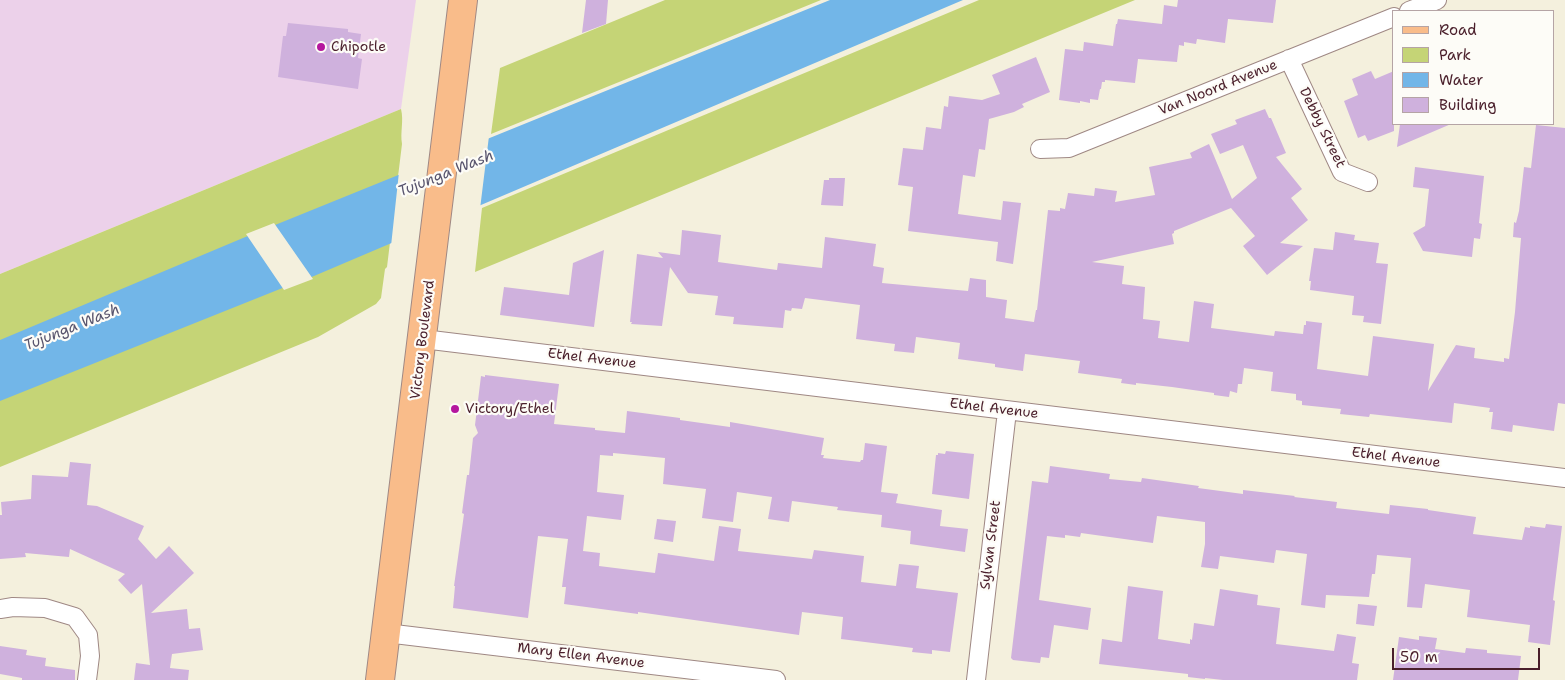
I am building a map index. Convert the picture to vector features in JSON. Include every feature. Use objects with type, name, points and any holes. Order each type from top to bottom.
[{"type":"main road","name":"Victory Boulevard","points":[[380,680],[463,0]]},
{"type":"street","points":[[1412,10],[1437,0]]},
{"type":"street","name":"Van Noord Avenue","points":[[1040,149],[1069,148],[1392,18]]},
{"type":"street","name":"Debby Street","points":[[1289,59],[1342,172],[1368,182]]},
{"type":"street","name":"Ethel Avenue","points":[[423,339],[1565,478]]},
{"type":"street","name":"Sylvan Street","points":[[976,680],[1007,411]]},
{"type":"street","points":[[0,609],[13,607],[46,608],[75,617],[88,635],[90,656],[88,680]]},
{"type":"street","name":"Mary Ellen Avenue","points":[[386,633],[776,680]]},
{"type":"shaded area","points":[[0,0],[416,0],[401,109],[0,274]]},
{"type":"green space","points":[[665,0],[821,0],[491,134],[500,68]]},
{"type":"green space","points":[[979,0],[1135,0],[475,272],[482,208]]},
{"type":"green space","points":[[401,109],[402,144],[387,267],[385,269],[381,298],[376,304],[318,337],[0,467],[0,274]]},
{"type":"water","name":"Tujunga Wash","points":[[830,0],[963,0],[314,276],[0,401],[0,340],[243,238]]},
{"type":"pier","points":[[489,136],[480,209],[391,246],[399,172]]},
{"type":"pier","points":[[274,223],[313,279],[284,290],[246,234]]},
{"type":"building","points":[[586,0],[608,0],[606,24],[582,33]]},
{"type":"building","points":[[1178,0],[1276,0],[1273,23],[1228,19],[1225,43],[1197,39],[1196,44],[1184,42],[1184,46],[1179,45],[1177,62],[1138,59],[1135,83],[1105,80],[1105,82],[1102,82],[1098,100],[1090,99],[1090,103],[1059,100],[1065,49],[1083,51],[1084,42],[1113,46],[1118,19],[1162,24],[1164,5],[1177,7]]},
{"type":"building","name":"Chipotle","points":[[288,23],[348,29],[348,32],[361,34],[358,58],[362,59],[358,89],[278,77],[283,36],[286,36]]},
{"type":"building","points":[[1036,57],[1050,92],[1022,104],[1024,107],[1014,112],[989,119],[985,150],[979,149],[975,177],[963,175],[958,214],[1001,220],[1003,201],[1021,203],[1013,264],[996,261],[998,242],[908,231],[913,187],[898,185],[903,148],[923,150],[926,127],[941,129],[944,106],[948,107],[949,96],[982,100],[1000,94],[992,75]]},
{"type":"building","points":[[1371,71],[1375,79],[1392,72],[1392,125],[1394,125],[1394,131],[1368,141],[1365,135],[1358,138],[1344,101],[1358,95],[1352,79]]},
{"type":"building","points":[[1265,109],[1269,118],[1271,118],[1286,153],[1276,157],[1302,189],[1291,198],[1308,220],[1280,243],[1303,246],[1267,275],[1243,246],[1255,236],[1231,208],[1174,231],[1172,234],[1174,244],[1092,262],[1124,266],[1122,284],[1145,287],[1143,319],[1160,321],[1158,338],[1189,342],[1194,301],[1214,304],[1211,328],[1274,336],[1275,331],[1303,334],[1306,321],[1322,323],[1317,369],[1368,376],[1373,336],[1434,344],[1428,391],[1456,345],[1475,348],[1474,358],[1504,362],[1504,358],[1509,359],[1515,312],[1521,238],[1513,237],[1514,222],[1516,223],[1519,211],[1524,167],[1531,168],[1536,125],[1565,128],[1565,404],[1558,403],[1554,431],[1513,425],[1512,432],[1491,429],[1493,412],[1489,412],[1490,408],[1454,403],[1452,423],[1370,414],[1369,417],[1340,414],[1341,409],[1302,405],[1302,401],[1296,400],[1296,394],[1271,391],[1273,372],[1244,368],[1242,384],[1238,384],[1237,393],[1230,391],[1229,397],[1172,387],[1121,383],[1122,379],[1078,373],[1080,361],[1025,354],[1023,371],[995,367],[995,364],[958,359],[960,343],[916,337],[914,353],[894,351],[895,344],[856,339],[860,305],[805,298],[802,309],[792,308],[791,311],[785,310],[783,328],[733,324],[734,317],[715,315],[718,296],[688,293],[670,267],[662,326],[631,324],[632,322],[630,322],[637,254],[663,258],[658,252],[680,255],[682,230],[721,235],[718,262],[777,270],[778,263],[822,268],[825,237],[876,244],[873,266],[884,268],[882,283],[968,291],[970,278],[986,280],[986,297],[1007,300],[1005,318],[1034,322],[1048,210],[1060,211],[1060,208],[1065,209],[1068,193],[1094,196],[1095,188],[1117,191],[1115,202],[1155,195],[1149,167],[1192,158],[1190,153],[1209,144],[1232,199],[1257,178],[1243,145],[1220,154],[1211,134],[1237,124],[1235,120]]},
{"type":"building","points":[[1400,125],[1449,125],[1397,147]]},
{"type":"building","points":[[1415,167],[1484,176],[1479,223],[1482,224],[1480,239],[1474,238],[1472,257],[1423,251],[1413,233],[1425,226],[1429,189],[1413,187]]},
{"type":"building","points":[[829,178],[845,178],[843,206],[821,205],[824,180],[829,180]]},
{"type":"building","points":[[1335,232],[1355,235],[1354,240],[1379,243],[1376,263],[1388,264],[1381,324],[1363,322],[1364,316],[1352,315],[1354,296],[1310,290],[1311,281],[1309,281],[1314,248],[1333,250]]},
{"type":"building","points":[[604,250],[594,327],[500,315],[504,287],[569,295],[573,263]]},
{"type":"building","points":[[485,375],[559,384],[554,424],[625,433],[627,411],[730,427],[730,422],[824,438],[821,455],[824,455],[823,458],[860,462],[863,460],[865,443],[887,446],[881,492],[898,494],[896,503],[942,510],[940,526],[968,529],[965,552],[910,544],[911,531],[881,527],[882,515],[837,510],[838,507],[792,501],[789,522],[768,519],[772,497],[737,492],[733,522],[702,518],[706,489],[663,484],[665,458],[613,453],[613,456],[600,455],[597,492],[624,495],[621,520],[587,516],[583,551],[600,553],[599,566],[655,573],[658,553],[714,561],[719,526],[741,529],[738,551],[812,559],[814,550],[864,556],[861,582],[896,586],[899,564],[919,566],[916,588],[958,593],[950,652],[932,650],[932,654],[912,652],[913,648],[841,639],[843,617],[802,612],[799,635],[638,612],[638,614],[564,604],[566,587],[562,587],[568,539],[538,536],[528,618],[453,608],[467,475],[469,475],[473,438],[478,433],[475,425],[481,376],[485,377]]},
{"type":"building","points":[[946,451],[974,454],[969,499],[932,494],[936,455],[938,453],[945,454]]},
{"type":"building","points":[[70,462],[91,464],[87,505],[97,506],[144,526],[138,539],[156,559],[169,546],[194,573],[151,613],[187,609],[189,629],[200,628],[203,650],[172,654],[170,668],[189,670],[188,680],[134,680],[136,663],[150,665],[142,584],[131,594],[118,580],[125,574],[70,549],[69,557],[25,553],[26,557],[0,559],[1,502],[31,499],[32,475],[68,477]]},
{"type":"building","points":[[1050,466],[1110,474],[1109,479],[1141,482],[1142,478],[1243,494],[1243,490],[1337,502],[1336,508],[1389,514],[1390,505],[1428,509],[1476,517],[1473,534],[1522,540],[1525,527],[1545,528],[1546,524],[1562,526],[1553,600],[1555,601],[1550,645],[1528,642],[1530,625],[1467,617],[1470,590],[1425,584],[1422,608],[1407,607],[1411,558],[1377,555],[1375,574],[1372,574],[1369,597],[1326,595],[1325,608],[1301,605],[1307,554],[1276,550],[1274,563],[1220,556],[1218,569],[1201,567],[1205,544],[1205,522],[1157,516],[1153,543],[1081,533],[1080,537],[1065,535],[1065,538],[1047,536],[1039,600],[1091,608],[1088,630],[1054,625],[1049,658],[1041,657],[1040,663],[1013,660],[1011,658],[1032,481],[1048,483]]},
{"type":"building","points":[[657,519],[676,521],[673,542],[654,539]]},
{"type":"building","points":[[1128,586],[1163,591],[1158,639],[1190,644],[1194,623],[1214,626],[1220,589],[1258,595],[1257,605],[1280,608],[1276,644],[1334,651],[1337,634],[1356,637],[1352,663],[1359,664],[1357,680],[1205,679],[1188,677],[1188,674],[1099,664],[1102,639],[1122,642]]},
{"type":"building","points":[[1358,604],[1377,606],[1374,626],[1356,624]]},
{"type":"building","points":[[1419,636],[1437,638],[1435,649],[1465,653],[1466,648],[1487,650],[1487,653],[1521,656],[1518,680],[1393,680],[1399,637],[1419,640]]},
{"type":"building","points":[[0,646],[27,650],[26,655],[46,658],[45,666],[75,670],[75,680],[22,680],[22,678],[0,674]]},
{"type":"place","name":"Chipotle","points":[[321,47]]},
{"type":"place","name":"Victory/Ethel","points":[[455,409]]}]
